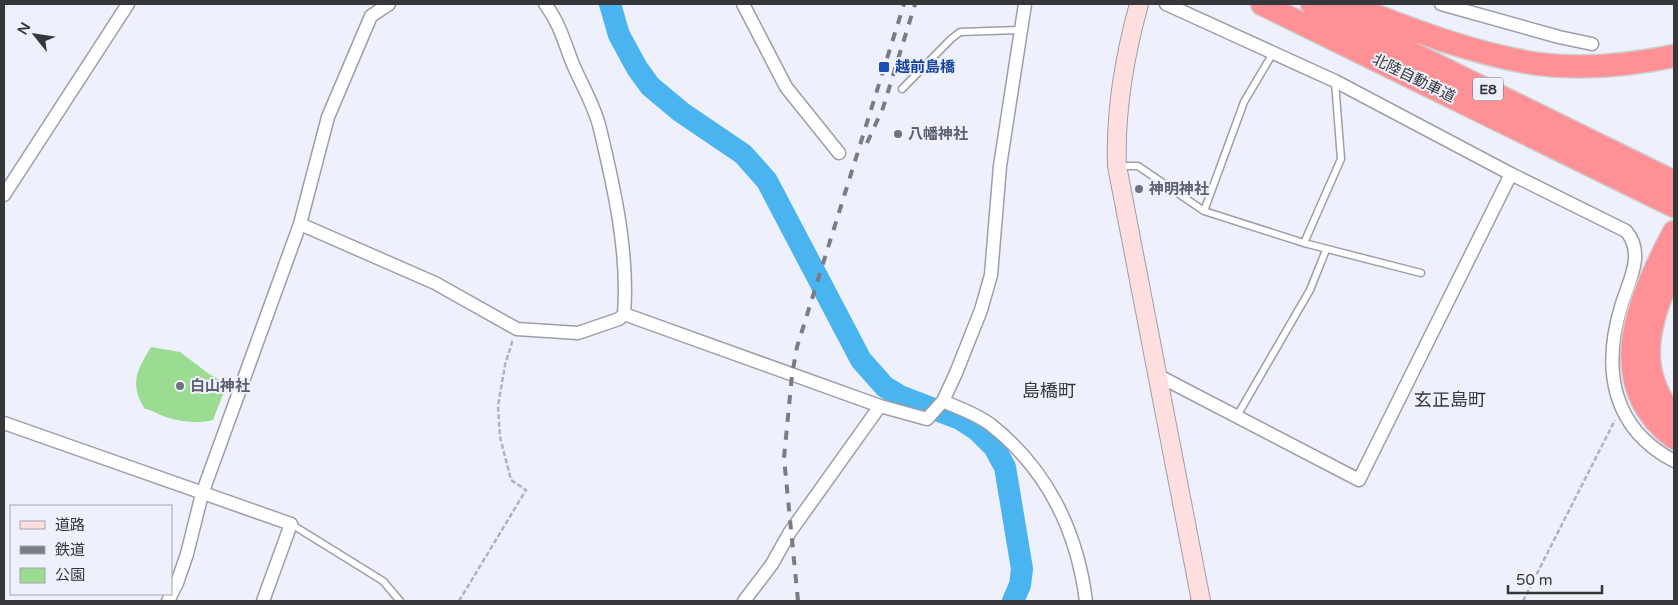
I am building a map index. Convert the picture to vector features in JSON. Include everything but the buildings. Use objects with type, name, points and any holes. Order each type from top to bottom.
[{"type":"highway","name":"北陸自動車道","points":[[1262,4],[1426,83],[1659,190]]},
{"type":"highway","name":"北陸自動車道","points":[[1312,4],[1659,190],[1674,206]]},
{"type":"highway","points":[[1346,4],[1452,43],[1538,64],[1610,66],[1674,56]]},
{"type":"highway","points":[[1659,190],[1674,221]]},
{"type":"highway","points":[[1674,232],[1653,273],[1642,302],[1632,350],[1633,374],[1639,394],[1653,417],[1674,438]]},
{"type":"highway","points":[[1674,265],[1658,306],[1649,348],[1654,387],[1662,403],[1674,417]]},
{"type":"street","points":[[4,195],[128,4]]},
{"type":"street","points":[[172,593],[188,554],[202,494],[300,224],[328,117],[371,16],[389,4]]},
{"type":"street","points":[[300,224],[435,283],[517,329],[578,333],[619,319],[624,314],[625,298],[621,234],[601,130],[571,60],[562,31],[554,15],[545,4]]},
{"type":"street","points":[[743,4],[786,86],[839,153]]},
{"type":"street","points":[[624,314],[880,406],[928,420],[938,407],[981,310],[991,275],[999,174],[1025,4]]},
{"type":"street","points":[[1139,4],[1128,44],[1118,107],[1117,166],[1201,601]]},
{"type":"street","points":[[1166,4],[1335,81],[1511,174],[1616,225],[1632,239],[1636,250],[1635,263],[1614,334],[1615,385],[1621,410],[1634,428],[1660,452],[1674,461]]},
{"type":"street","points":[[1441,4],[1559,37],[1592,44]]},
{"type":"street","points":[[1157,375],[1359,480],[1511,174]]},
{"type":"street","points":[[744,601],[772,564],[790,532],[880,406]]},
{"type":"street","points":[[938,407],[990,424],[1033,465],[1055,499],[1068,526],[1079,559],[1086,601]]},
{"type":"street","points":[[4,423],[291,524],[263,601]]},
{"type":"lane","points":[[902,89],[960,32],[1021,30]]},
{"type":"lane","points":[[1204,210],[1244,102],[1274,53]]},
{"type":"lane","points":[[1304,243],[1341,159],[1335,81]]},
{"type":"lane","points":[[1117,166],[1138,166],[1204,210],[1326,250],[1421,273]]},
{"type":"lane","points":[[1237,416],[1310,290],[1326,250]]},
{"type":"lane","points":[[291,524],[383,581],[400,601]]},
{"type":"path","points":[[460,601],[526,490],[511,480],[500,437],[498,406],[505,365],[517,329]]},
{"type":"path","points":[[1523,601],[1621,410]]},
{"type":"green space","points":[[151,347],[180,352],[209,374],[227,384],[213,420],[201,422],[184,421],[172,419],[145,409],[137,392],[136,384],[139,370]]},
{"type":"waterway","points":[[610,4],[619,35],[637,68],[650,86],[681,112],[743,154],[767,181],[861,360],[885,387],[900,396],[960,419],[977,430],[994,447],[1005,467],[1022,569],[1020,585],[1013,601]]},
{"type":"railway","points":[[798,601],[784,458],[792,375],[797,347],[904,4]]},
{"type":"railway","points":[[867,143],[883,108],[915,4]]},
{"type":"place","name":"越前島橋","points":[[884,67]]},
{"type":"place","name":"八幡神社","points":[[898,134]]},
{"type":"place","name":"神明神社","points":[[1139,189]]},
{"type":"place","name":"白山神社","points":[[180,386]]},
{"type":"district","name":"島橋町","points":[[1049,391]]},
{"type":"district","name":"玄正島町","points":[[1450,400]]}]
